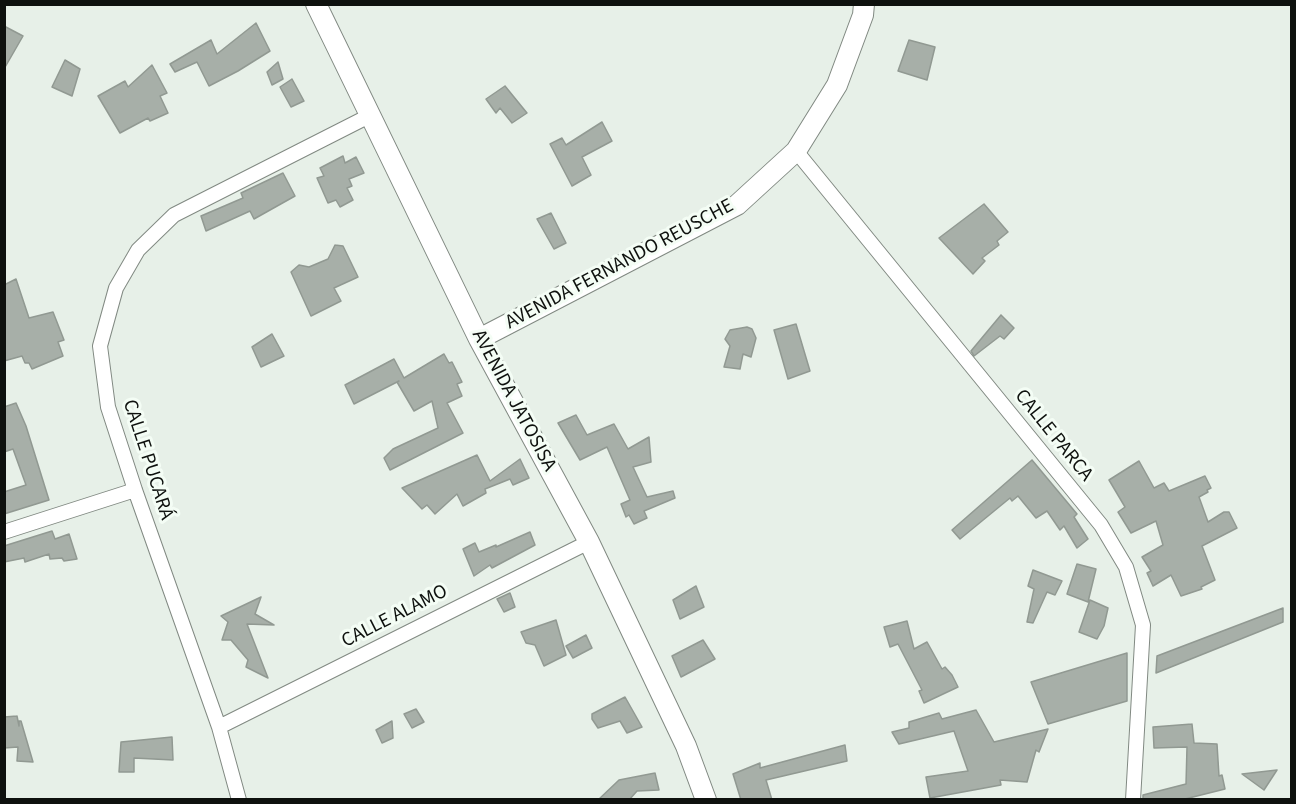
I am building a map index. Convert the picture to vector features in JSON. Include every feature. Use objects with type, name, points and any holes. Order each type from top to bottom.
[{"type":"street","name":"AVENIDA JATOSISA","points":[[316,4],[479,339],[589,542],[686,746],[706,800]]},
{"type":"street","name":"AVENIDA FERNANDO REUSCHE","points":[[479,339],[737,205],[796,151],[837,85],[863,15],[864,4]]},
{"type":"street","name":"CALLE PUCARÁ","points":[[239,800],[219,727],[108,407],[100,346],[116,288],[138,249],[174,215],[369,116]]},
{"type":"street","name":"CALLE PARCA","points":[[796,151],[1101,525],[1126,567],[1143,625],[1133,800]]},
{"type":"street","points":[[4,532],[135,490]]},
{"type":"street","name":"CALLE ALAMO","points":[[219,727],[589,542]]},
{"type":"building","points":[[256,23],[270,51],[209,86],[197,62],[175,72],[170,64],[211,40],[217,54]]},
{"type":"building","points":[[4,26],[23,36],[4,69]]},
{"type":"building","points":[[909,40],[935,47],[927,80],[898,71]]},
{"type":"building","points":[[65,60],[80,69],[72,96],[52,87]]},
{"type":"building","points":[[278,62],[283,79],[272,85],[267,72]]},
{"type":"building","points":[[152,65],[167,93],[160,96],[168,113],[150,121],[148,118],[120,133],[98,96],[125,81],[128,87]]},
{"type":"building","points":[[292,79],[304,101],[291,107],[280,87]]},
{"type":"building","points":[[505,86],[527,113],[512,123],[500,108],[496,113],[486,99]]},
{"type":"building","points":[[602,122],[612,141],[582,157],[591,175],[572,186],[550,144],[562,138],[566,145]]},
{"type":"building","points":[[343,156],[345,163],[356,157],[364,173],[349,179],[352,186],[347,188],[353,200],[340,207],[336,200],[328,203],[317,178],[324,176],[320,168]]},
{"type":"building","points":[[283,173],[295,196],[254,219],[250,211],[206,231],[201,216],[243,198],[241,193]]},
{"type":"building","points":[[984,204],[1008,232],[997,241],[999,245],[982,258],[985,261],[973,274],[939,238]]},
{"type":"building","points":[[551,213],[566,243],[554,249],[537,219]]},
{"type":"building","points":[[335,245],[343,246],[358,277],[334,288],[341,301],[311,316],[291,272],[299,265],[309,267],[328,259]]},
{"type":"building","points":[[16,279],[29,318],[53,312],[64,340],[58,342],[63,356],[32,369],[29,363],[25,363],[22,356],[4,361],[4,285]]},
{"type":"building","points":[[1001,315],[1014,328],[1004,339],[1000,336],[974,356],[971,351]]},
{"type":"building","points":[[796,324],[810,371],[788,379],[774,330]]},
{"type":"building","points":[[747,327],[752,329],[756,338],[751,357],[743,354],[740,369],[724,367],[730,346],[725,339],[730,330]]},
{"type":"building","points":[[272,334],[284,356],[261,367],[252,347]]},
{"type":"building","points":[[444,354],[449,363],[452,362],[462,382],[457,384],[462,396],[447,403],[463,433],[390,470],[384,458],[393,449],[438,428],[432,401],[414,411],[397,382],[354,404],[345,385],[394,359],[404,378]]},
{"type":"building","points":[[16,403],[26,426],[49,500],[4,514],[4,492],[26,485],[13,449],[4,452],[4,407]]},
{"type":"building","points":[[576,415],[587,435],[614,424],[628,449],[649,437],[651,462],[633,467],[647,497],[673,491],[675,498],[644,511],[647,518],[634,524],[629,515],[626,517],[621,504],[630,500],[607,447],[580,460],[558,423]]},
{"type":"building","points":[[477,455],[490,481],[520,459],[529,478],[513,485],[510,479],[485,489],[486,493],[463,506],[457,494],[435,514],[427,505],[422,509],[402,488]]},
{"type":"building","points":[[1032,460],[1077,514],[1074,517],[1088,539],[1077,548],[1064,526],[1060,530],[1047,511],[1036,518],[1018,496],[1012,501],[1010,498],[960,539],[952,530]]},
{"type":"building","points":[[1139,461],[1154,488],[1164,483],[1169,491],[1205,476],[1211,488],[1199,497],[1208,522],[1224,512],[1229,512],[1237,528],[1202,546],[1215,580],[1201,587],[1202,589],[1181,596],[1171,575],[1153,586],[1147,573],[1151,571],[1142,557],[1163,545],[1156,521],[1131,533],[1118,512],[1125,507],[1109,480]]},
{"type":"building","points":[[52,531],[55,539],[69,534],[77,559],[64,561],[62,558],[50,559],[49,554],[25,562],[24,558],[4,562],[4,546]]},
{"type":"building","points":[[530,532],[535,545],[492,568],[490,565],[474,576],[463,549],[475,543],[479,552]]},
{"type":"building","points":[[1077,564],[1096,569],[1088,602],[1067,594]]},
{"type":"building","points":[[1033,570],[1062,581],[1055,595],[1047,592],[1033,623],[1027,622],[1034,589],[1028,586]]},
{"type":"building","points":[[696,586],[704,607],[680,619],[673,600]]},
{"type":"building","points":[[510,593],[515,607],[504,612],[497,599]]},
{"type":"building","points":[[261,597],[255,614],[274,625],[247,624],[268,678],[246,667],[248,660],[231,640],[222,640],[228,622],[221,616]]},
{"type":"building","points":[[1090,600],[1108,608],[1104,626],[1097,639],[1079,632]]},
{"type":"building","points":[[1283,608],[1283,622],[1156,673],[1157,656]]},
{"type":"building","points":[[556,620],[566,655],[544,666],[535,645],[526,643],[521,632]]},
{"type":"building","points":[[907,621],[914,649],[927,642],[942,669],[945,667],[958,687],[924,703],[919,691],[922,690],[898,644],[890,647],[884,627]]},
{"type":"building","points":[[586,635],[592,648],[573,658],[566,646]]},
{"type":"building","points":[[703,640],[715,659],[681,677],[672,656]]},
{"type":"building","points":[[1127,653],[1127,701],[1048,724],[1031,682]]},
{"type":"building","points":[[625,697],[642,727],[627,733],[620,721],[598,728],[592,719],[592,714]]},
{"type":"building","points":[[416,709],[424,722],[412,728],[404,714]]},
{"type":"building","points":[[976,710],[994,742],[1048,729],[1039,752],[1036,750],[1027,782],[1000,780],[1001,785],[930,798],[926,777],[968,771],[954,731],[899,744],[892,732],[909,728],[909,722],[939,713],[942,719]]},
{"type":"building","points":[[17,716],[19,726],[19,721],[21,721],[33,762],[17,761],[18,747],[4,748],[4,717]]},
{"type":"building","points":[[392,721],[393,738],[382,743],[376,730]]},
{"type":"building","points":[[1192,724],[1194,743],[1217,744],[1219,776],[1222,775],[1225,789],[1181,800],[1143,800],[1143,795],[1186,784],[1187,747],[1154,748],[1153,727]]},
{"type":"building","points":[[172,737],[173,760],[134,758],[134,772],[119,772],[121,742]]},
{"type":"building","points":[[845,745],[847,761],[766,780],[772,800],[741,800],[733,774],[760,763],[760,768]]},
{"type":"building","points":[[1277,770],[1264,790],[1242,774]]},
{"type":"building","points":[[655,773],[659,790],[637,791],[629,800],[598,800],[619,780]]}]
